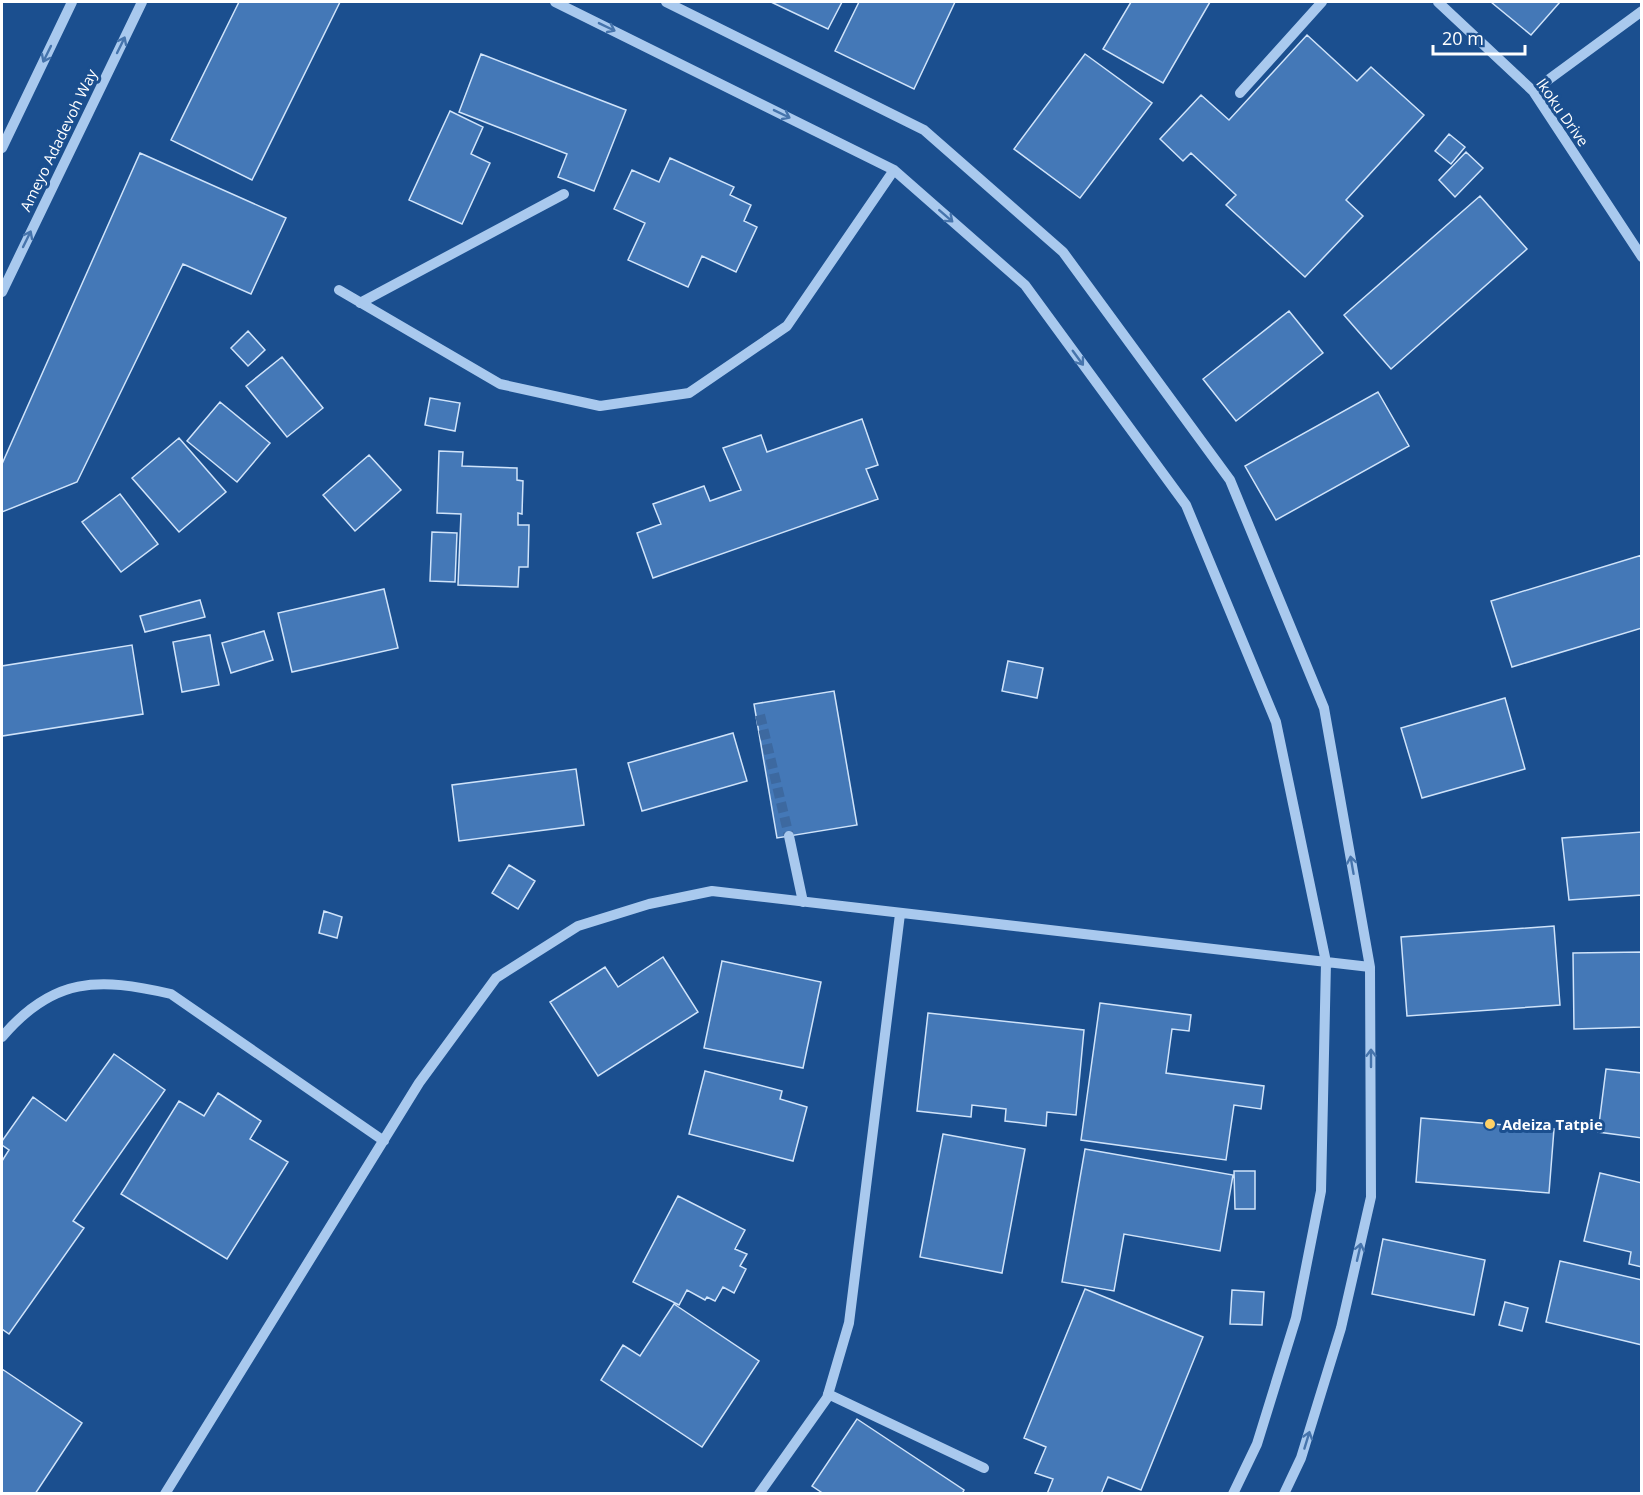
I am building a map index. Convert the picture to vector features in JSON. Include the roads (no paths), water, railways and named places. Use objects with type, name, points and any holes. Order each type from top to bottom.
[{"type":"street","points":[[2,148],[72,2]]},
{"type":"street","name":"Ameyo Adadevoh Way","points":[[2,292],[142,2]]},
{"type":"street","points":[[666,2],[924,130],[1063,252],[1230,480],[1324,708],[1370,967],[1371,1197],[1341,1328],[1301,1458],[1284,1494]]},
{"type":"street","points":[[1240,93],[1322,2]]},
{"type":"street","name":"Ikoku Drive","points":[[1438,2],[1533,91],[1641,257]]},
{"type":"street","points":[[562,3],[894,170],[1025,285],[1186,505],[1275,722],[1326,962],[1321,1191],[1296,1318],[1257,1444],[1233,1494]]},
{"type":"street","points":[[1533,91],[1641,11]]},
{"type":"street","points":[[339,290],[500,384],[600,406],[689,393],[787,326],[894,170]]},
{"type":"street","points":[[360,303],[564,194]]},
{"type":"street","points":[[789,836],[803,902]]},
{"type":"street","points":[[165,1494],[419,1083],[496,978],[578,926],[649,904],[712,891],[1370,967]]},
{"type":"street","points":[[759,1494],[793,1448],[828,1394],[849,1323],[900,914]]},
{"type":"street","points":[[2,1037],[19,1017],[55,992],[93,984],[134,986],[171,994],[384,1141]]},
{"type":"street","points":[[828,1394],[984,1468]]},
{"type":"tunnel","points":[[760,715],[789,836]]},
{"type":"place","name":"Adeiza Tatpie","points":[[1490,1124]]}]
